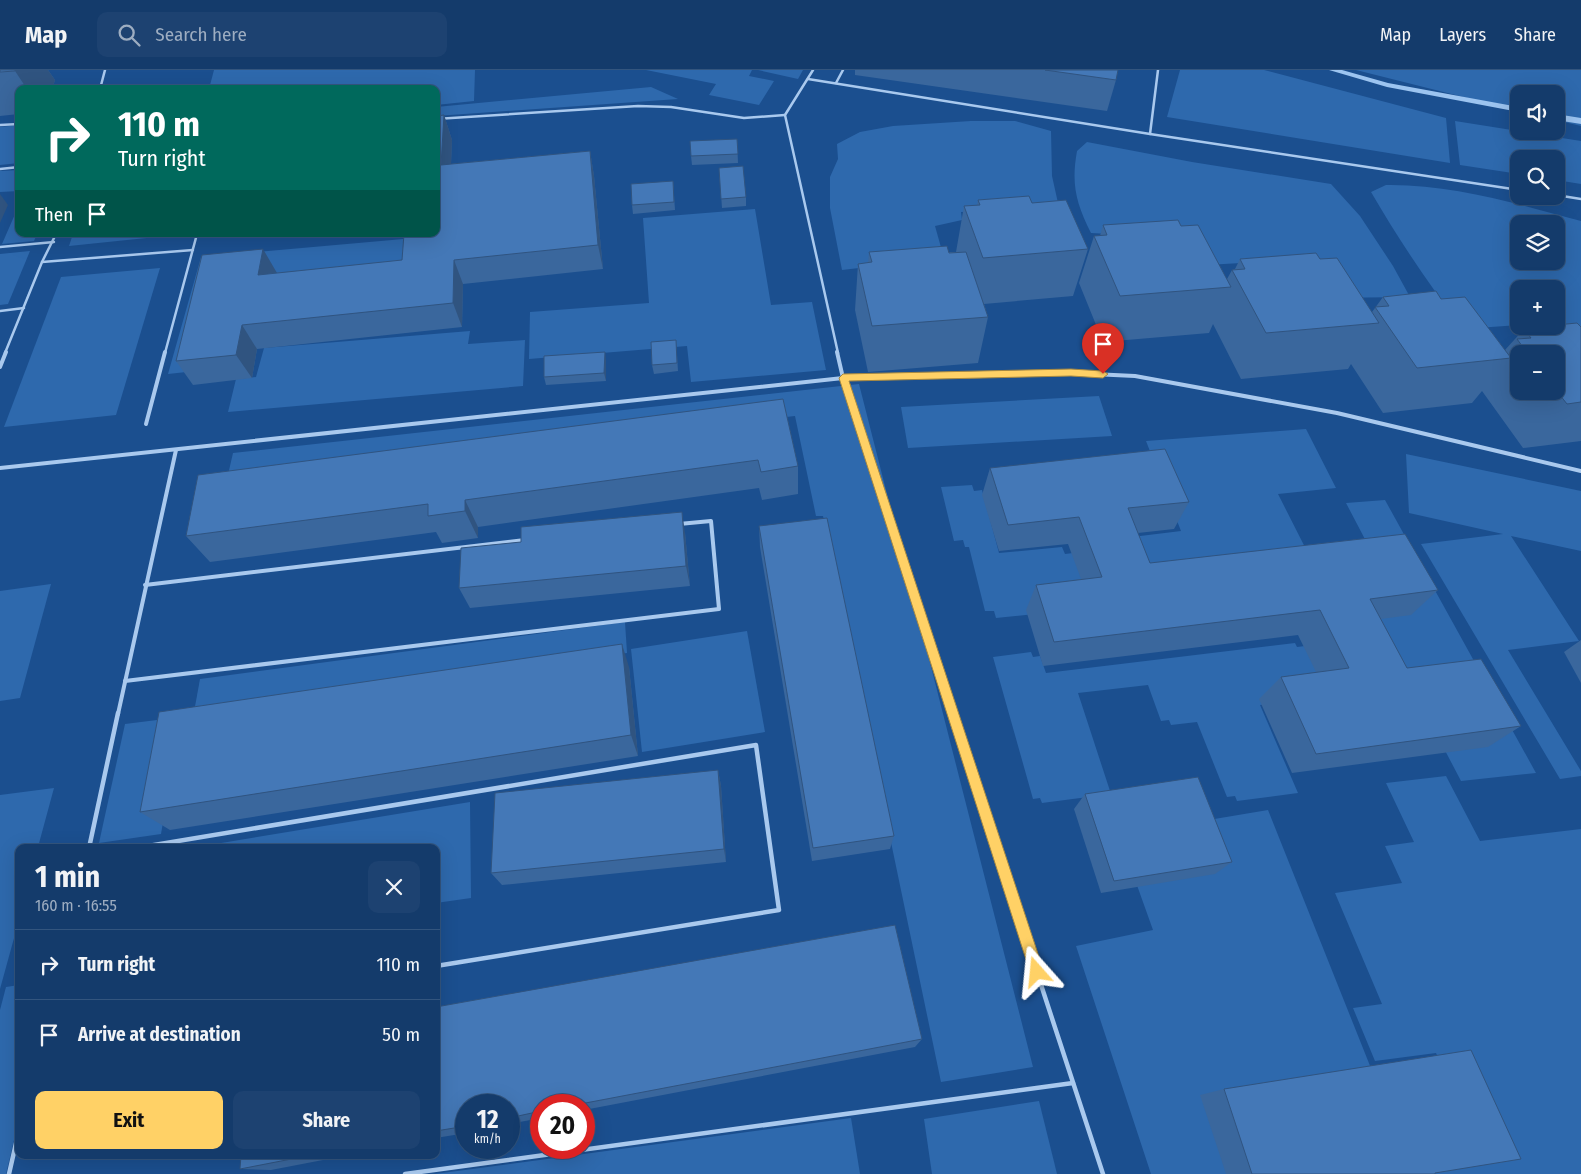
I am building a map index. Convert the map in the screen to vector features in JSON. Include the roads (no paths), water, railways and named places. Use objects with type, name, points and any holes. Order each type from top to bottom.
[{"type":"lane","points":[[101,85],[105,70]]},
{"type":"lane","points":[[813,70],[784,115],[843,378],[1102,1174]]},
{"type":"lane","points":[[836,83],[843,70]]},
{"type":"lane","points":[[1150,134],[1158,70]]},
{"type":"lane","points":[[808,79],[1150,134],[1510,189]]},
{"type":"lane","points":[[440,119],[638,106],[671,107],[744,118],[784,115]]},
{"type":"lane","points":[[0,125],[15,124]]},
{"type":"lane","points":[[0,169],[15,167]]},
{"type":"lane","points":[[1565,196],[1581,199]]},
{"type":"lane","points":[[0,367],[42,262],[55,237]]},
{"type":"lane","points":[[146,424],[196,237]]},
{"type":"lane","points":[[0,247],[54,242]]},
{"type":"lane","points":[[42,262],[193,250]]},
{"type":"lane","points":[[0,311],[24,308]]},
{"type":"lane","points":[[0,468],[843,378],[1071,373],[1135,376],[1337,414],[1581,471]]},
{"type":"lane","points":[[90,844],[176,450]]},
{"type":"lane","points":[[125,680],[719,609],[712,521],[673,524]]},
{"type":"lane","points":[[145,585],[530,539]]},
{"type":"lane","points":[[160,844],[756,745],[779,910],[440,965]]},
{"type":"lane","points":[[405,1174],[1073,1084]]},
{"type":"lane","points":[[9,1174],[15,1148]]},
{"type":"waterway","points":[[1333,70],[1387,85],[1510,108]]},
{"type":"waterway","points":[[1565,118],[1581,121]]}]
